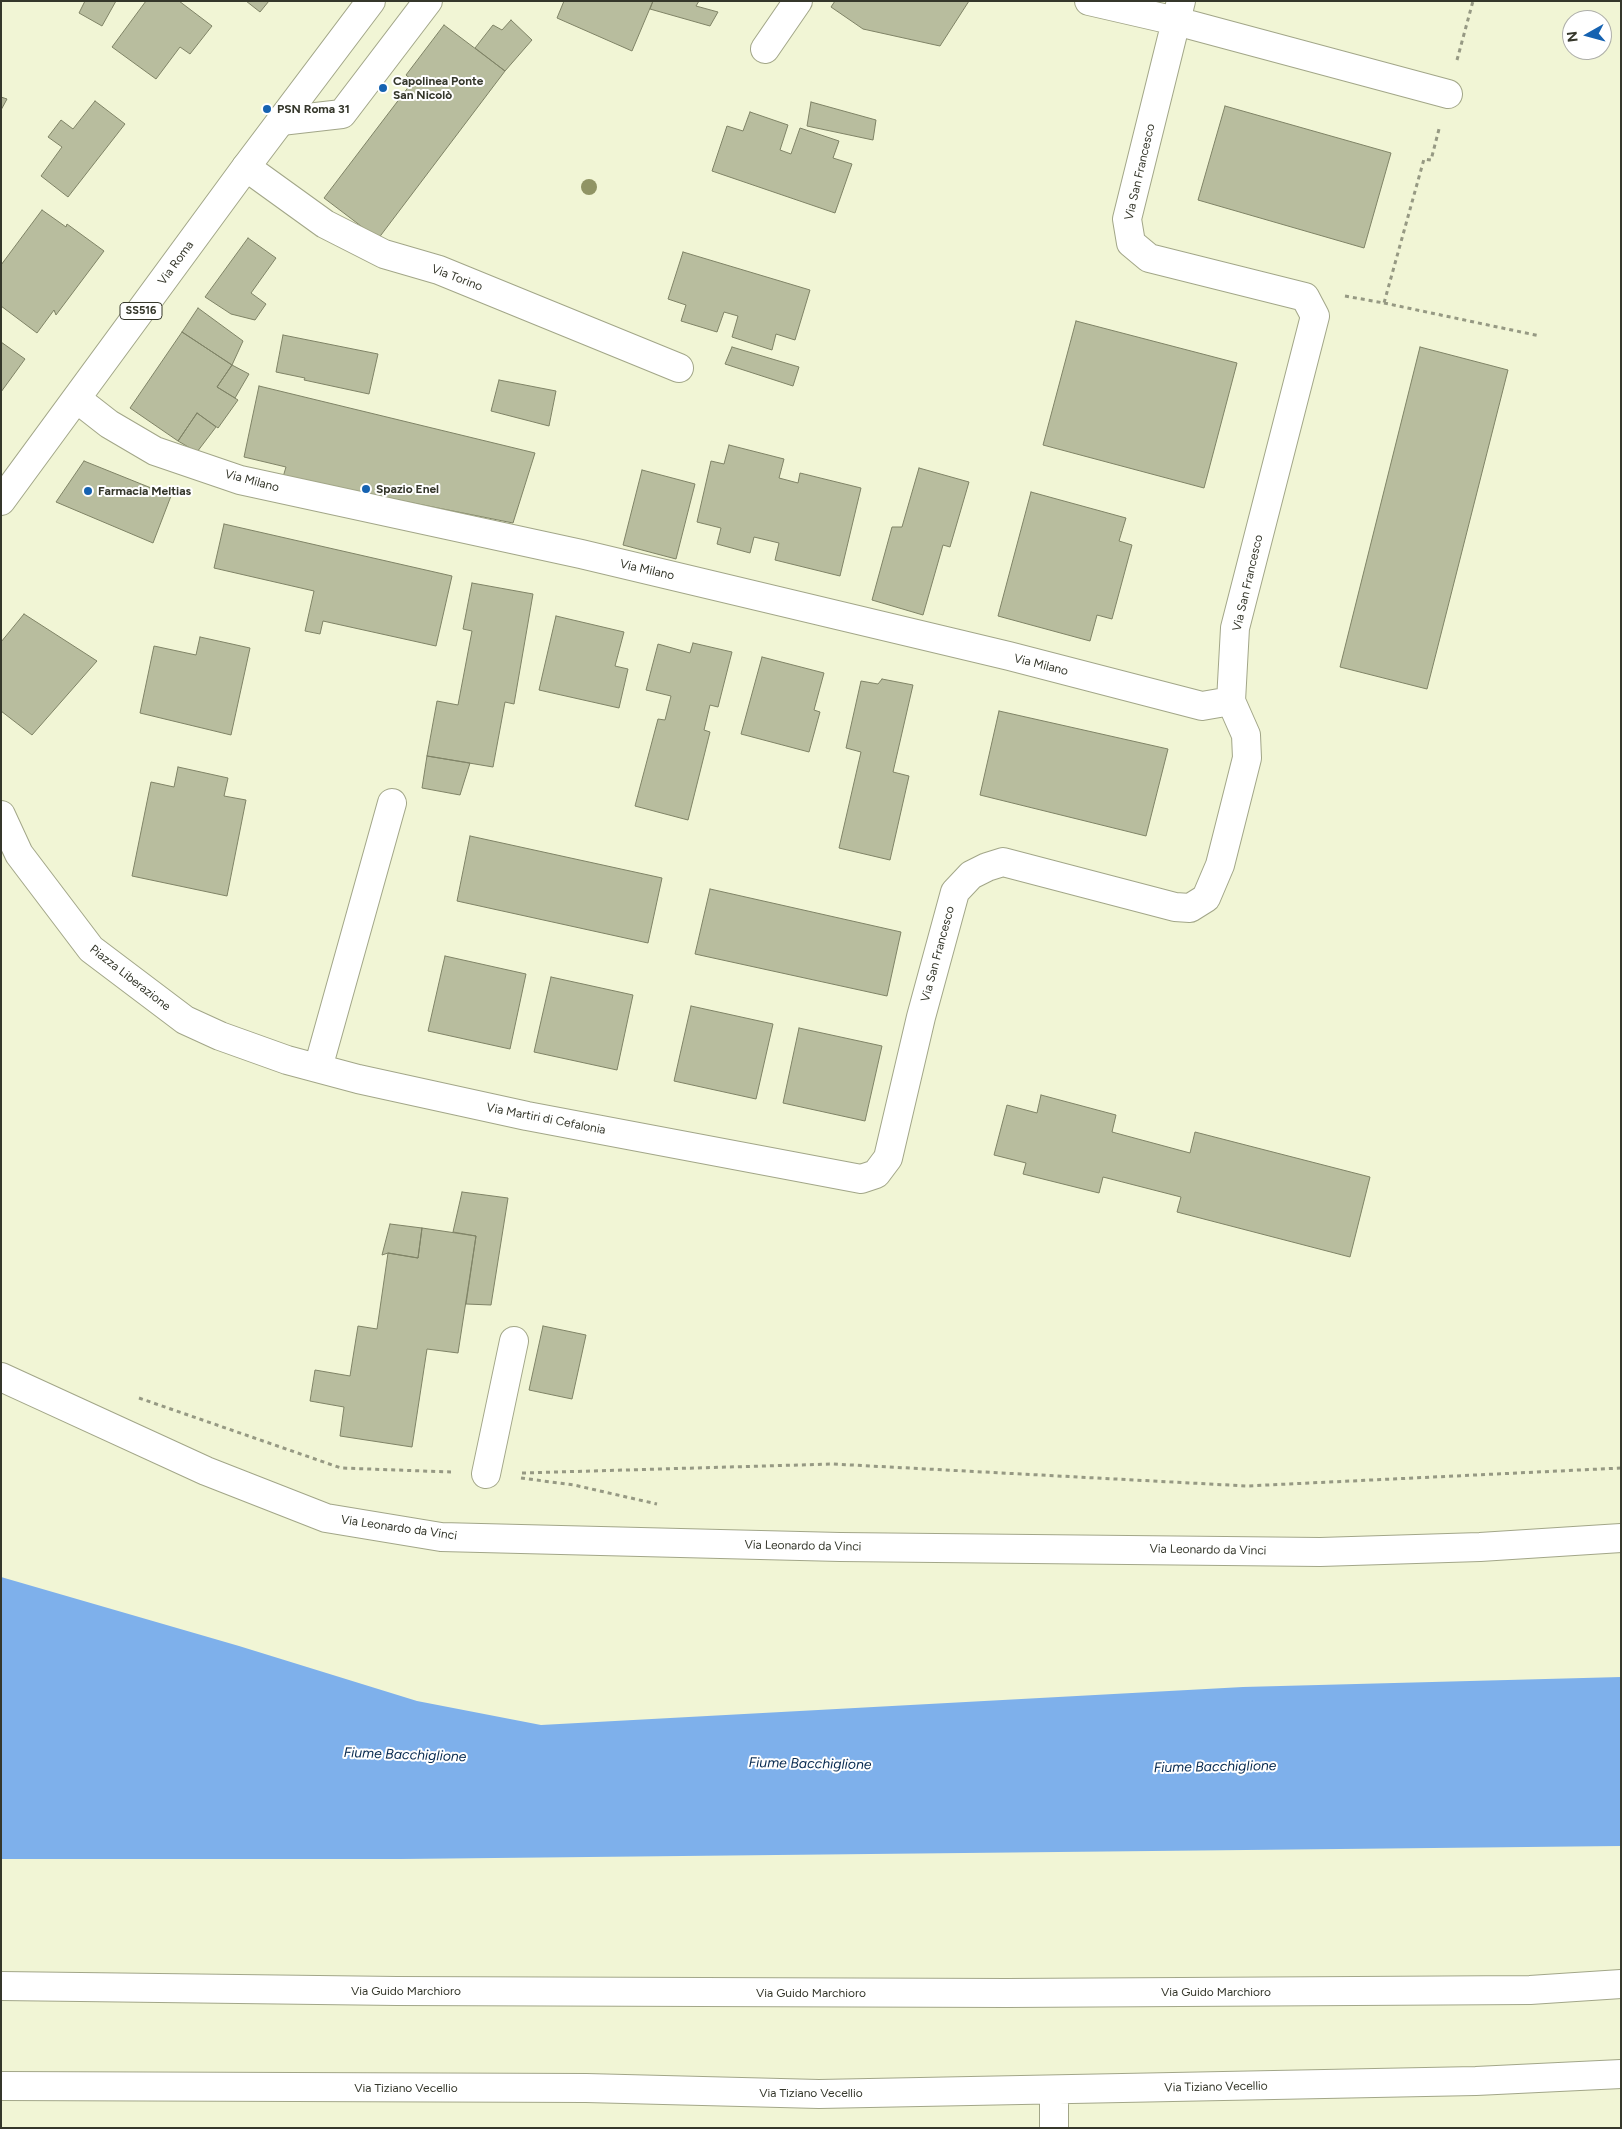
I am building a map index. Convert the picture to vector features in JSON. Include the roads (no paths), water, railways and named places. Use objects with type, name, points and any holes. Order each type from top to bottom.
[{"type":"street","name":"Via Roma","points":[[1,501],[246,167],[371,1]]},
{"type":"street","points":[[281,121],[342,114],[428,1]]},
{"type":"street","points":[[765,49],[798,1]]},
{"type":"street","points":[[1088,1],[1179,11],[1448,94]]},
{"type":"street","name":"Via San Francesco","points":[[876,1174],[888,1158],[921,1017],[955,892],[971,875],[1003,862],[1175,907],[1190,908],[1206,898],[1220,866],[1247,758],[1246,735],[1231,700],[1235,628],[1315,316],[1305,297],[1149,258],[1131,242],[1126,220],[1179,11]]},
{"type":"street","name":"Via Torino","points":[[246,167],[325,224],[384,254],[439,270],[679,368]]},
{"type":"street","name":"Via Milano","points":[[77,399],[110,424],[155,451],[240,480],[581,554],[1009,656],[1202,706],[1231,700]]},
{"type":"street","points":[[318,1068],[392,803]]},
{"type":"street","name":"Piazza Liberazione","points":[[1,816],[10,848],[91,949],[185,1020],[220,1036]]},
{"type":"street","name":"Via Martiri di Cefalonia","points":[[220,1036],[287,1060],[358,1079],[527,1116],[852,1178],[861,1179],[876,1174]]},
{"type":"street","points":[[486,1474],[514,1342]]},
{"type":"street","name":"Via Leonardo da Vinci","points":[[1,1377],[206,1471],[326,1518],[441,1537],[840,1547],[1310,1552],[1480,1547],[1621,1538]]},
{"type":"street","name":"Via Guido Marchioro","points":[[1,1986],[407,1991],[1007,1994],[1530,1990],[1621,1984]]},
{"type":"street","name":"Via Tiziano Vecellio","points":[[1,2086],[586,2088],[819,2094],[1476,2081],[1621,2074]]},
{"type":"street","points":[[1054,2090],[1054,2128]]},
{"type":"water","name":"Fiume Bacchiglione","points":[[1,1577],[239,1646],[417,1701],[541,1725],[1243,1687],[1621,1677],[1621,1846],[401,1859],[1,1859]]},
{"type":"place","name":"Capolinea Ponte San Nicolò","points":[[383,88]]},
{"type":"place","name":"PSN Roma 31","points":[[267,109]]},
{"type":"place","name":"Spazio Enel","points":[[366,489]]},
{"type":"place","name":"Farmacia Meltias","points":[[88,491]]}]
